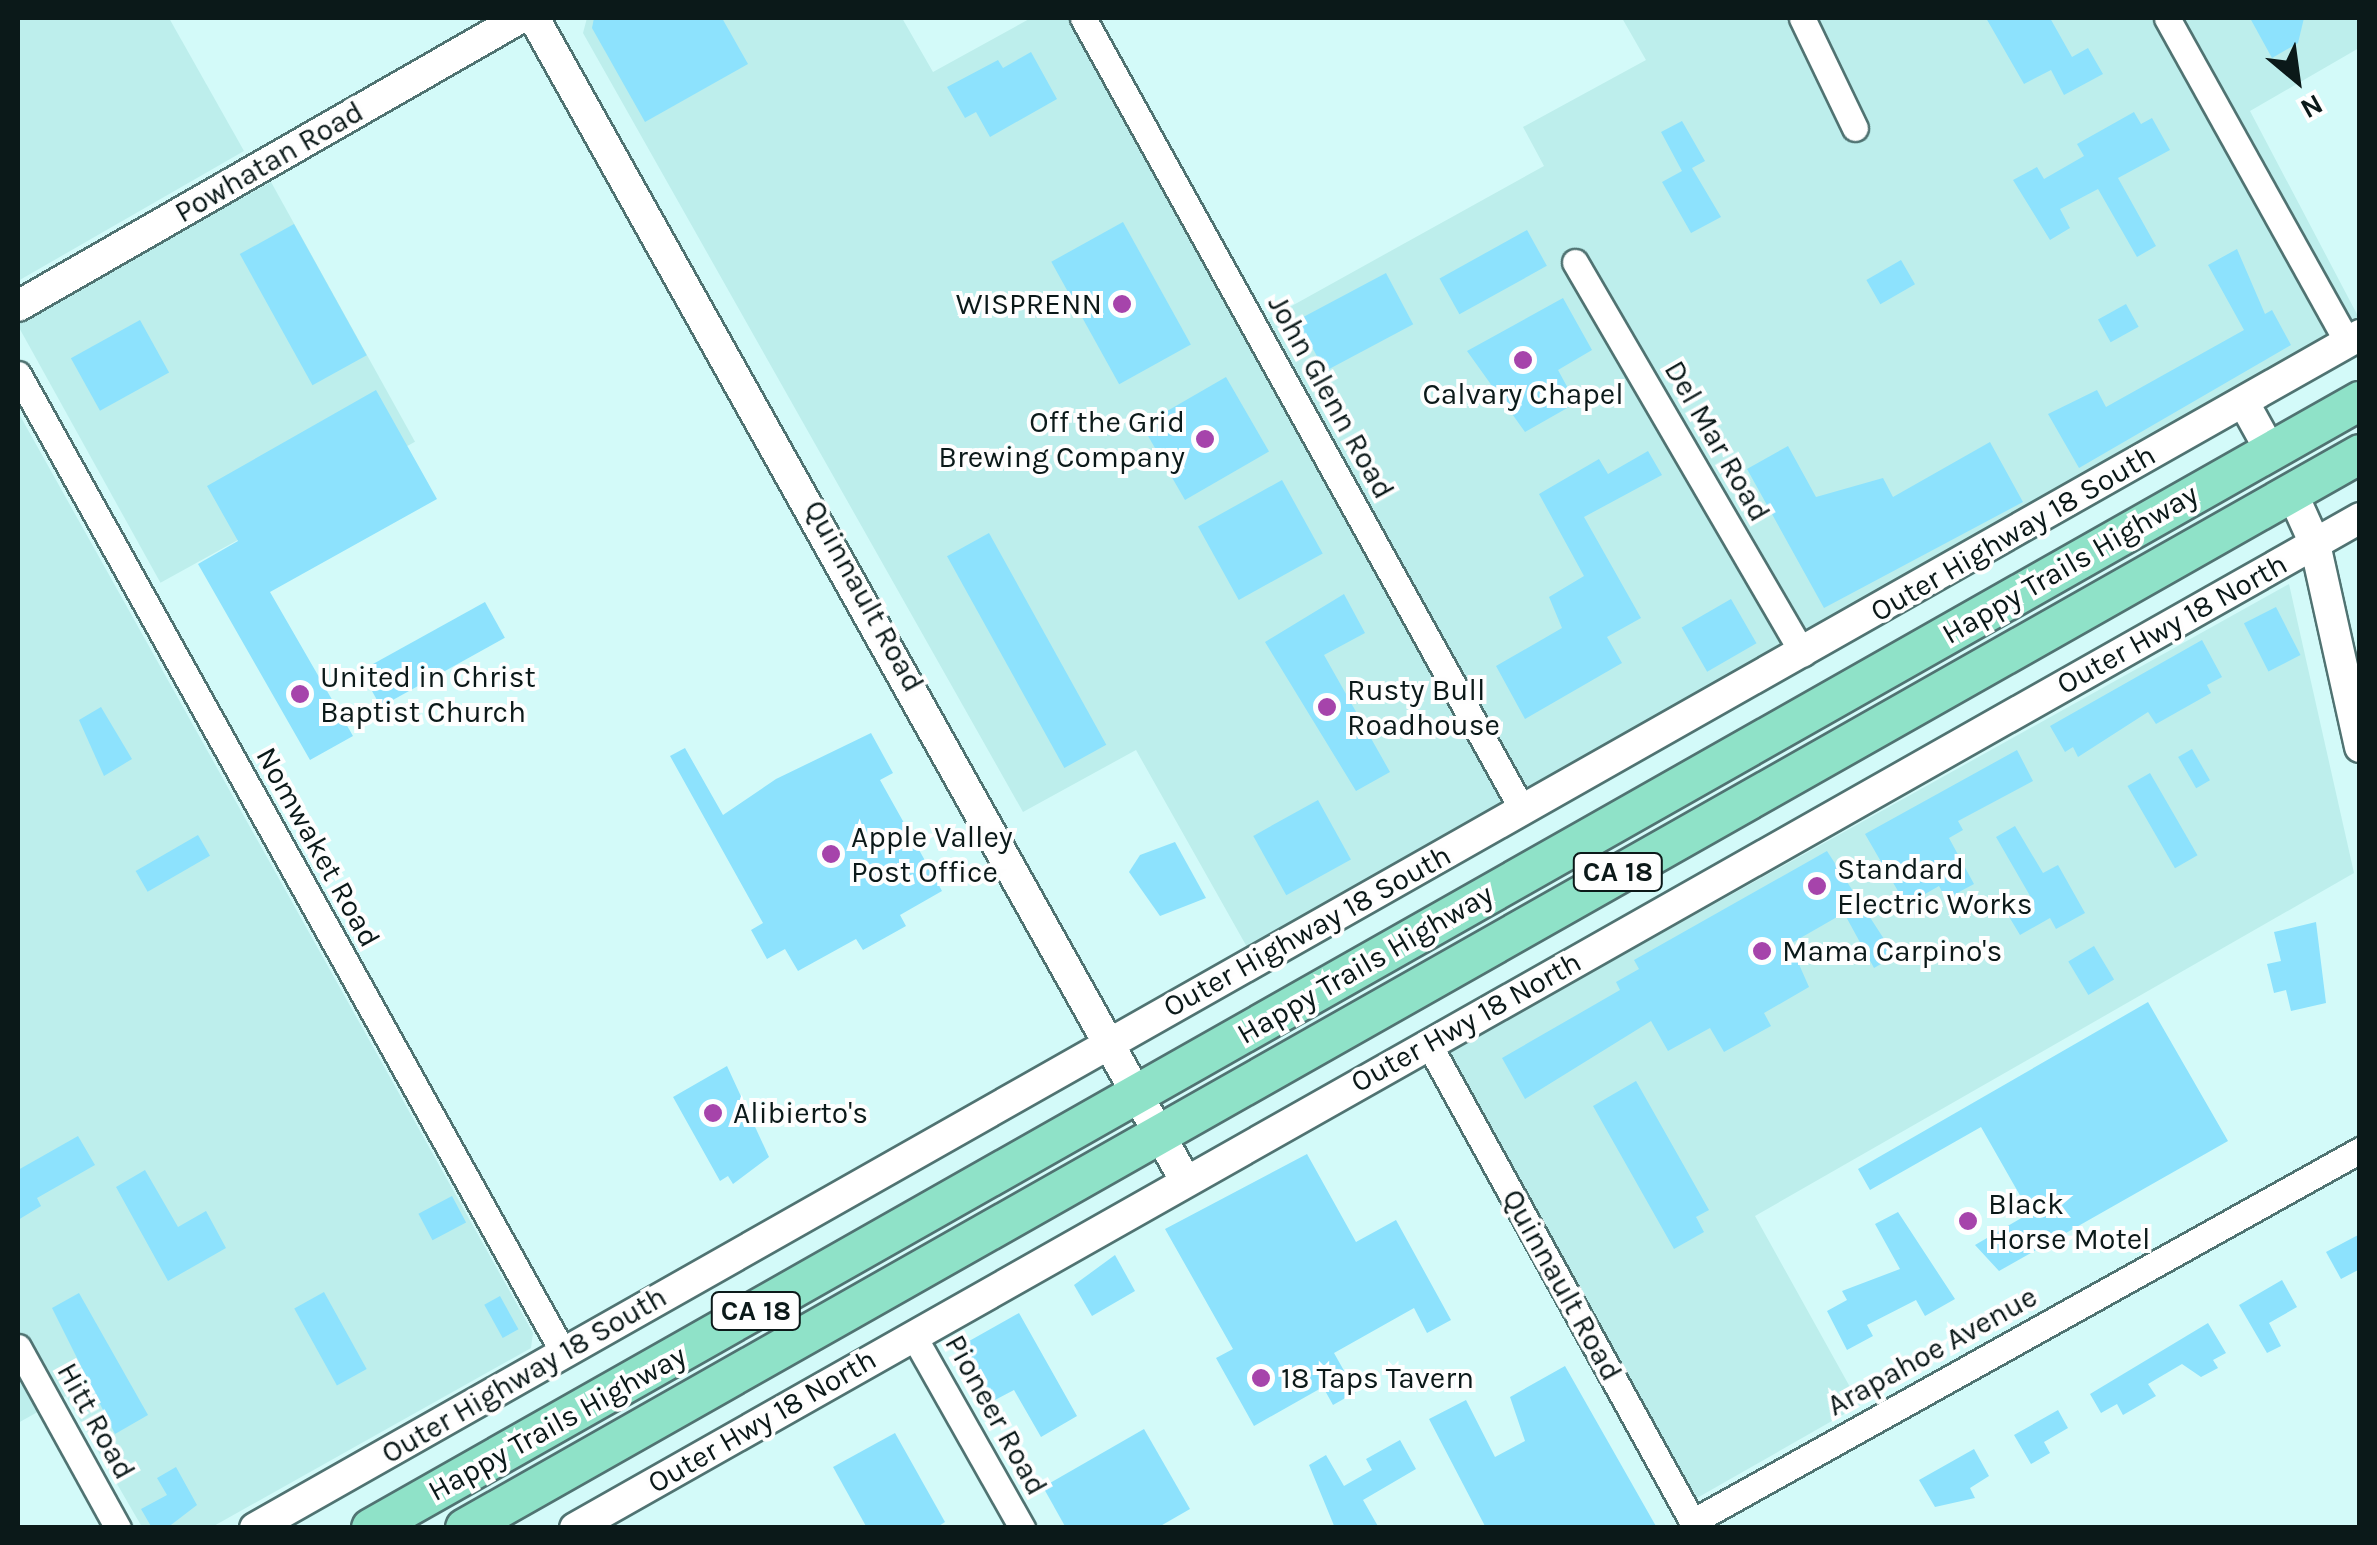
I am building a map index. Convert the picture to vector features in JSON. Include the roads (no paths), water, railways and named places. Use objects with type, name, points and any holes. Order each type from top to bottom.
[{"type":"main road","name":"Happy Trails Highway","points":[[371,1528],[2360,400]]},
{"type":"main road","points":[[2292,493],[2302,456],[2360,422]]},
{"type":"main road","points":[[2076,612],[2098,581],[2262,486],[2270,450]]},
{"type":"main road","name":"Happy Trails Highway","points":[[465,1528],[1159,1131],[2360,454]]},
{"type":"street","name":"Powhatan Road","points":[[18,306],[520,18]]},
{"type":"street","name":"Quinnault Road","points":[[534,18],[1185,1180]]},
{"type":"street","name":"John Glenn Road","points":[[1084,18],[1522,809]]},
{"type":"street","points":[[1802,18],[1855,128]]},
{"type":"street","points":[[2167,18],[2353,339]]},
{"type":"street","name":"Del Mar Road","points":[[1575,262],[1802,652]]},
{"type":"street","name":"Outer Highway 18 South","points":[[255,1528],[2353,339]]},
{"type":"street","name":"Nomwaket Road","points":[[18,374],[563,1352]]},
{"type":"street","points":[[2244,402],[2270,450]]},
{"type":"street","points":[[2292,493],[2314,544],[2360,747]]},
{"type":"street","name":"Outer Hwy 18 North","points":[[575,1528],[2360,518]]},
{"type":"street","name":"Quinnault Road","points":[[1428,1043],[1694,1525]]},
{"type":"street","name":"Arapahoe Avenue","points":[[1694,1525],[2360,1150]]},
{"type":"street","name":"Pioneer Road","points":[[913,1335],[1022,1528]]},
{"type":"street","name":"Hitt Road","points":[[18,1347],[118,1528]]},
{"type":"place","name":"WISPRENN","points":[[1122,304]]},
{"type":"place","name":"Calvary Chapel","points":[[1523,360]]},
{"type":"place","name":"Off the Grid Brewing Company","points":[[1205,439]]},
{"type":"place","name":"United in Christ Baptist Church","points":[[300,694]]},
{"type":"place","name":"Rusty Bull Roadhouse","points":[[1327,707]]},
{"type":"place","name":"Apple Valley Post Office","points":[[831,854]]},
{"type":"place","name":"Standard Electric Works","points":[[1817,886]]},
{"type":"place","name":"Mama Carpino's","points":[[1762,951]]},
{"type":"place","name":"Alibierto's","points":[[713,1113]]},
{"type":"place","name":"Black Horse Motel","points":[[1968,1221]]},
{"type":"place","name":"18 Taps Tavern","points":[[1261,1378]]}]
